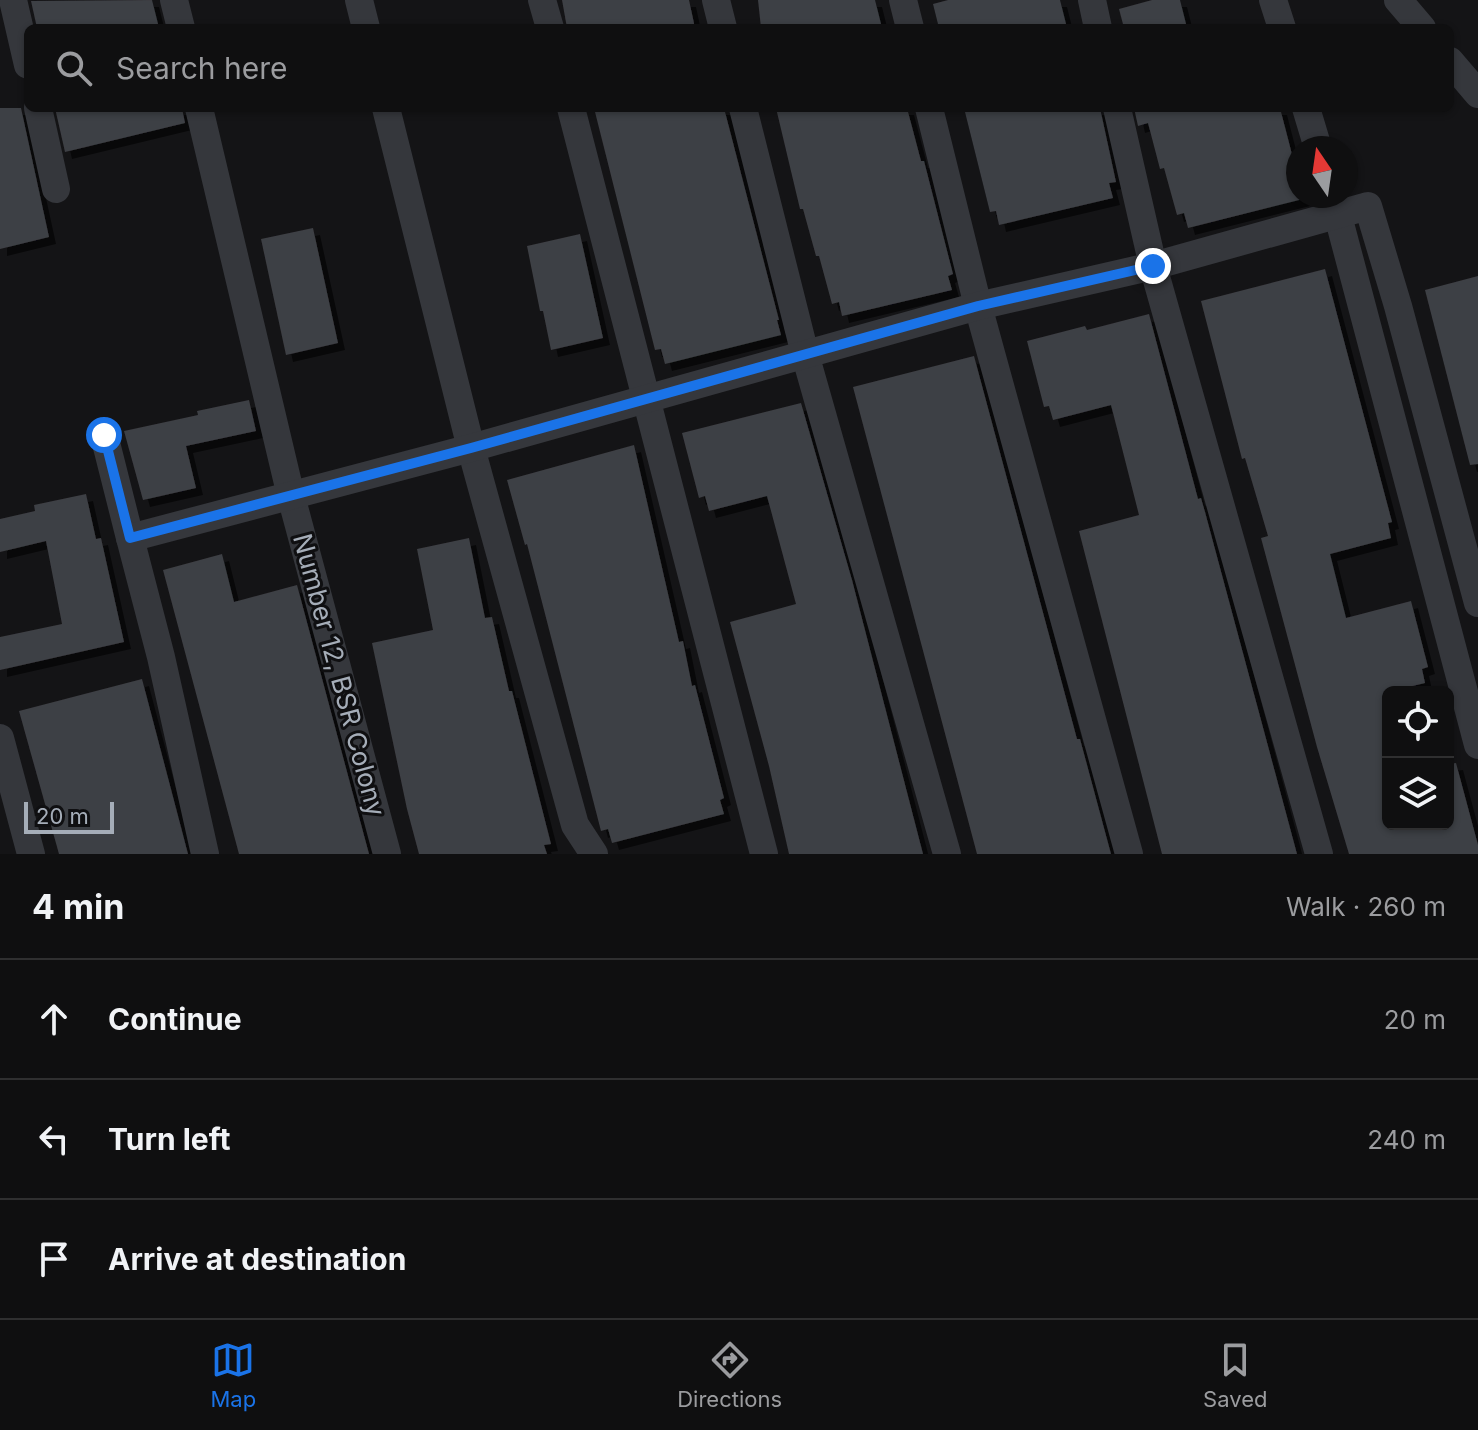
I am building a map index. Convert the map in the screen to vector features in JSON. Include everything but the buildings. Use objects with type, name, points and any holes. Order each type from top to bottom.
[{"type":"street","points":[[13,0],[24,48]]},
{"type":"street","points":[[174,0],[180,24]]},
{"type":"street","points":[[359,0],[365,24]]},
{"type":"street","points":[[542,0],[549,24]]},
{"type":"street","points":[[716,0],[722,24]]},
{"type":"street","points":[[903,0],[909,24]]},
{"type":"street","points":[[1092,0],[1097,24]]},
{"type":"street","points":[[1273,0],[1281,24]]},
{"type":"street","points":[[1398,0],[1419,24]]},
{"type":"street","points":[[1454,66],[1478,94]]},
{"type":"street","points":[[39,112],[56,189]]},
{"type":"street","name":"Number 12, BSR Colony","points":[[200,112],[291,496],[387,854]]},
{"type":"street","points":[[387,112],[471,448],[575,825],[594,854]]},
{"type":"street","points":[[572,112],[764,854]]},
{"type":"street","points":[[744,112],[805,354],[947,854]]},
{"type":"street","points":[[930,112],[978,306],[1129,854]]},
{"type":"street","points":[[1118,112],[1153,266],[1319,854]]},
{"type":"street","points":[[1307,112],[1314,136]]},
{"type":"street","points":[[1358,206],[1368,206],[1478,603]]},
{"type":"street","points":[[130,538],[471,448],[978,306],[1153,266],[1327,208]]},
{"type":"street","points":[[1337,208],[1478,745]]},
{"type":"street","points":[[104,435],[161,657],[205,854]]},
{"type":"street","points":[[0,738],[31,854]]},
{"type":"route","points":[[104,435],[130,538],[471,448],[978,306],[1153,266]]}]
